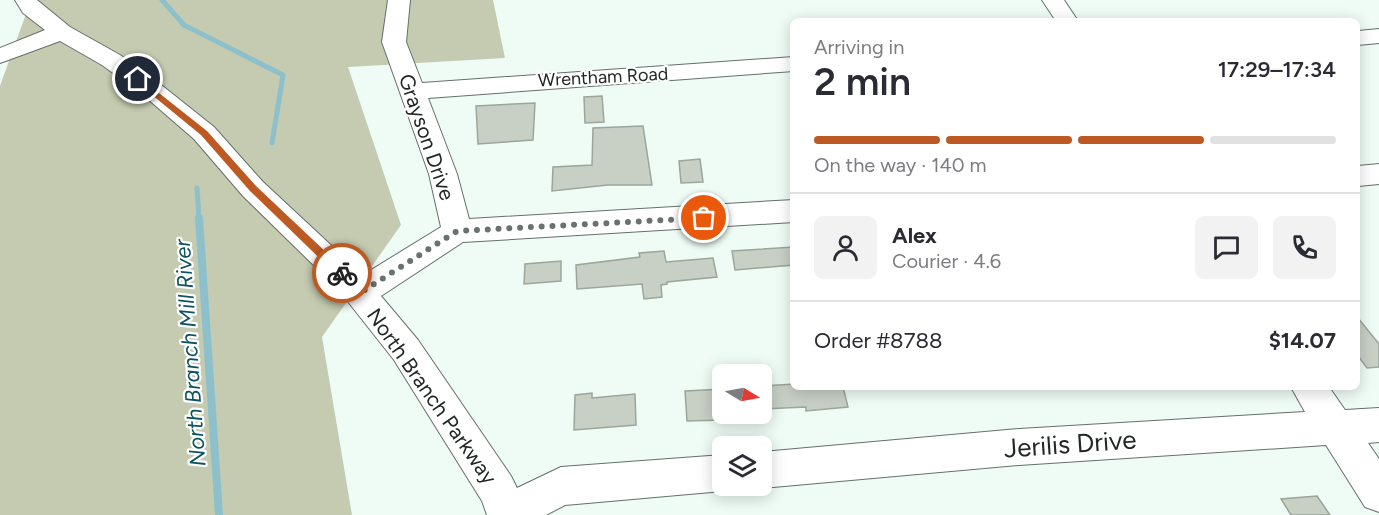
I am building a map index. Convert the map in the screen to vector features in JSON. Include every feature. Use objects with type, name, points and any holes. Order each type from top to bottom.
[{"type":"street","name":"North Branch Parkway","points":[[26,0],[31,8],[62,32],[111,60],[151,89],[204,133],[253,189],[349,280],[406,351],[497,489],[508,514]]},
{"type":"street","name":"Grayson Drive","points":[[399,0],[394,42],[443,174],[457,231]]},
{"type":"street","points":[[1053,0],[1065,18]]},
{"type":"street","points":[[0,56],[62,32]]},
{"type":"street","points":[[1360,38],[1379,36]]},
{"type":"street","name":"Wrentham Road","points":[[412,91],[790,64]]},
{"type":"street","points":[[1360,176],[1379,174]]},
{"type":"street","points":[[360,293],[457,231],[790,211]]},
{"type":"street","points":[[1312,390],[1379,493]]},
{"type":"street","name":"Jerilis Drive","points":[[772,469],[1019,447],[1379,425]]},
{"type":"street","points":[[508,514],[561,486],[712,474]]},
{"type":"green space","points":[[31,0],[493,0],[505,58],[348,67],[401,225],[322,337],[352,515],[0,515],[0,86]]},
{"type":"building","points":[[602,96],[604,122],[585,123],[584,97]]},
{"type":"building","points":[[535,103],[533,140],[478,144],[476,106]]},
{"type":"building","points":[[643,126],[652,185],[608,185],[552,191],[553,167],[592,165],[593,128]]},
{"type":"building","points":[[700,159],[703,182],[681,183],[679,161]]},
{"type":"building","points":[[790,247],[790,265],[735,270],[732,251]]},
{"type":"building","points":[[664,251],[666,262],[713,258],[717,277],[667,282],[661,285],[662,297],[644,299],[642,284],[577,289],[576,265],[640,257],[639,253]]},
{"type":"building","points":[[561,261],[561,281],[524,284],[525,264]]},
{"type":"building","points":[[1360,320],[1379,344],[1379,367],[1367,368],[1360,359]]},
{"type":"building","points":[[790,384],[790,390],[844,390],[848,407],[806,411],[806,407],[772,409],[772,385]]},
{"type":"building","points":[[712,390],[712,420],[687,421],[685,391]]},
{"type":"building","points":[[592,393],[592,398],[635,394],[636,425],[574,430],[575,395]]},
{"type":"building","points":[[1317,496],[1330,515],[1291,515],[1281,499]]},
{"type":"waterway","name":"North Branch Mill River","points":[[162,0],[184,25],[283,75],[272,143]]},
{"type":"waterway","name":"North Branch Mill River","points":[[197,188],[199,219]]},
{"type":"waterway","name":"North Branch Mill River","points":[[199,218],[219,515]]},
{"type":"way so far","points":[[342,273],[360,293],[457,231],[704,218]]},
{"type":"route","points":[[138,79],[204,133],[253,189],[342,273]]}]
